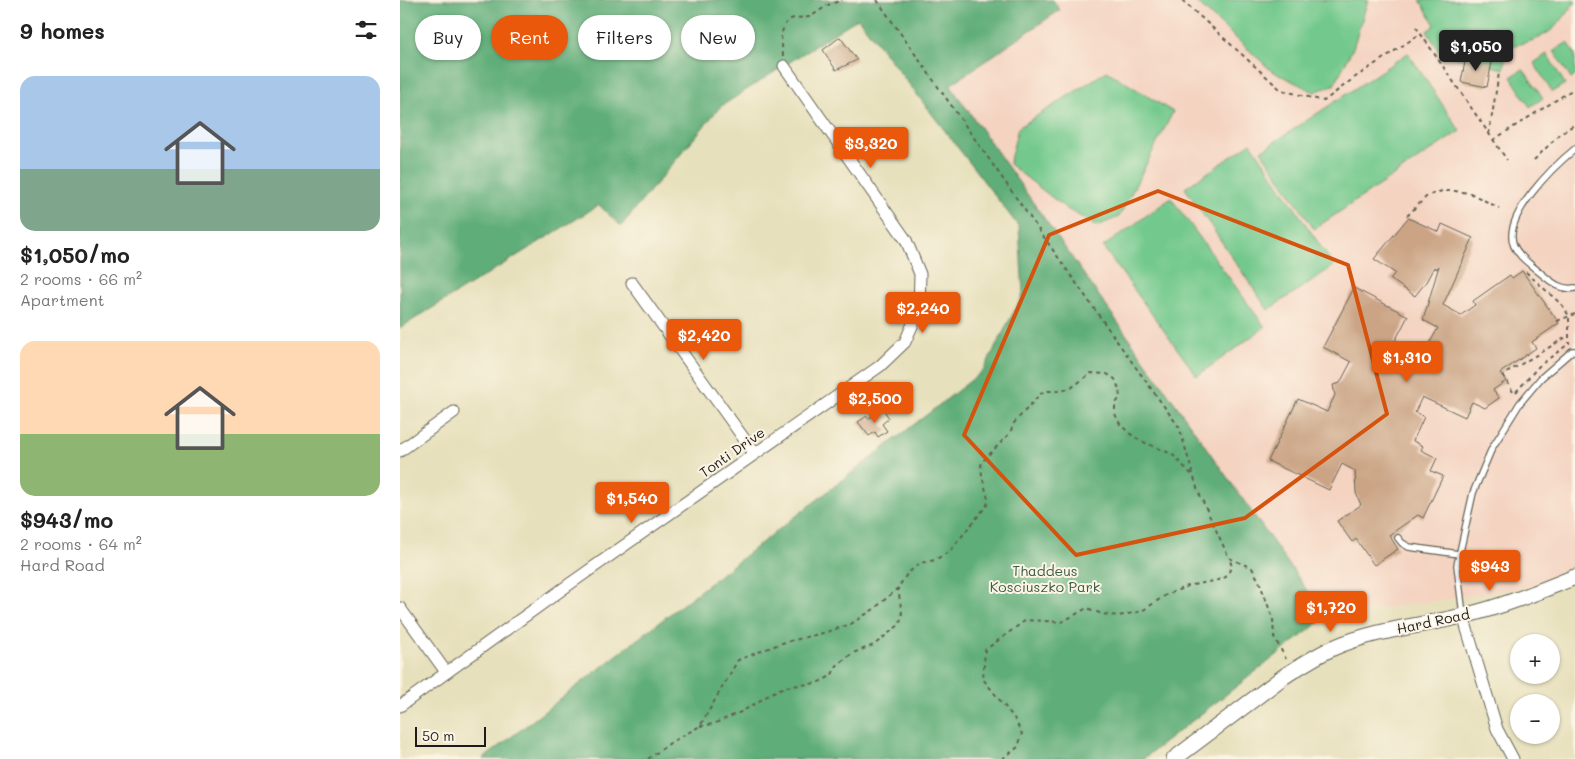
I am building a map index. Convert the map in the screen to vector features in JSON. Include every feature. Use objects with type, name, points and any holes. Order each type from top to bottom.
[{"type":"main road","name":"Hard Road","points":[[1174,759],[1284,677],[1325,652],[1356,639],[1463,616],[1526,596],[1575,577]]},
{"type":"street","name":"Tonti Drive","points":[[400,706],[880,366],[905,342],[919,310],[920,283],[920,274],[906,240],[784,66]]},
{"type":"street","points":[[632,283],[755,454]]},
{"type":"street","points":[[400,451],[454,412]]},
{"type":"street","points":[[400,608],[446,672]]},
{"type":"street","points":[[1463,616],[1497,729],[1513,759]]},
{"type":"lane","points":[[1575,149],[1537,187],[1519,212],[1512,228],[1511,236],[1520,256],[1526,261],[1560,287],[1575,288]]},
{"type":"lane","points":[[1463,616],[1456,565],[1473,493],[1492,448],[1520,403],[1541,378],[1574,351]]},
{"type":"lane","points":[[1398,538],[1402,544],[1409,547],[1459,554]]},
{"type":"path","points":[[784,66],[781,35],[788,20],[810,17],[828,5],[842,0]]},
{"type":"path","points":[[877,0],[1179,427],[1198,491],[1232,566],[1226,577],[1188,586],[1166,595],[1142,611],[1119,616],[1102,614],[1087,608],[1062,622],[1026,620],[985,650],[983,679],[1014,718],[1022,734],[1018,746],[1002,759]]},
{"type":"path","points":[[1182,0],[1281,90],[1324,101],[1354,78],[1420,34]]},
{"type":"path","points":[[1416,27],[1507,160]]},
{"type":"path","points":[[1489,134],[1499,73]]},
{"type":"path","points":[[1493,140],[1575,88]]},
{"type":"path","points":[[1534,160],[1559,135],[1575,124]]},
{"type":"path","points":[[1407,216],[1427,196],[1442,191],[1470,193],[1498,208]]},
{"type":"path","points":[[1523,270],[1563,306],[1569,316],[1569,344],[1574,351]]},
{"type":"path","points":[[1557,321],[1575,314]]},
{"type":"path","points":[[1512,392],[1504,375],[1569,335]]},
{"type":"path","points":[[1516,392],[1539,366],[1564,345],[1575,343]]},
{"type":"path","points":[[700,726],[738,660],[782,643],[851,624],[874,609],[898,588],[908,574],[920,563],[935,560],[950,551],[987,505],[988,500],[981,463],[1010,433],[1014,423],[1040,394],[1071,388],[1091,373],[1107,374],[1115,379],[1119,389],[1120,398],[1115,404],[1115,414],[1120,424],[1129,434],[1141,441],[1172,454],[1194,477]]},
{"type":"path","points":[[1230,558],[1252,568],[1259,581],[1273,619],[1274,637],[1286,659]]},
{"type":"path","points":[[648,759],[670,743],[700,726],[713,724],[742,711],[777,690],[785,687],[817,683],[831,676],[838,664],[854,653],[874,646],[900,624],[902,614],[898,588]]},
{"type":"highlighted area","points":[[1158,191],[1348,265],[1387,414],[1245,518],[1076,555],[964,435],[1049,235]]},
{"type":"shaded area","points":[[1053,0],[1575,0],[1575,565],[1526,587],[1326,617],[950,85],[1060,10]]},
{"type":"green space","name":"Thaddeus Kosciuszko Park","points":[[400,0],[1053,0],[1060,10],[950,85],[1326,617],[1143,759],[483,759],[983,371],[1023,294],[1019,227],[858,18],[720,107],[621,226],[599,205],[400,328]]},
{"type":"green space","points":[[1194,0],[1368,0],[1353,48],[1334,85],[1314,92],[1272,71]]},
{"type":"green space","points":[[1420,0],[1575,0],[1575,4],[1573,4],[1553,29],[1546,34],[1529,42],[1507,47],[1504,69],[1441,54],[1427,31],[1435,25]]},
{"type":"green space","points":[[1568,42],[1575,54],[1575,76],[1571,79],[1554,51]]},
{"type":"green space","points":[[1408,53],[1460,131],[1314,229],[1261,151]]},
{"type":"green space","points":[[1547,54],[1565,84],[1552,92],[1534,63]]},
{"type":"green space","points":[[1523,69],[1543,98],[1530,107],[1511,77]]},
{"type":"green space","points":[[1107,71],[1173,112],[1119,217],[1097,226],[1067,209],[1009,164],[1018,128]]},
{"type":"green space","points":[[1251,143],[1334,266],[1268,310],[1185,188]]},
{"type":"green space","points":[[1171,198],[1265,327],[1197,376],[1103,247]]},
{"type":"building","points":[[840,37],[857,60],[836,70],[823,50]]},
{"type":"building","points":[[1466,57],[1492,62],[1487,87],[1461,82]]},
{"type":"building","points":[[1408,218],[1439,232],[1442,224],[1473,238],[1443,305],[1461,315],[1475,305],[1473,301],[1510,275],[1512,278],[1522,271],[1559,323],[1532,342],[1536,348],[1500,373],[1506,381],[1493,390],[1499,398],[1485,408],[1472,402],[1465,417],[1422,397],[1415,412],[1424,417],[1413,441],[1423,446],[1421,450],[1437,458],[1431,471],[1443,476],[1423,518],[1418,515],[1389,535],[1398,549],[1374,565],[1356,539],[1352,542],[1337,521],[1361,505],[1356,493],[1355,471],[1342,464],[1329,490],[1268,461],[1298,399],[1327,412],[1335,395],[1333,385],[1340,383],[1351,362],[1323,347],[1354,288],[1408,316],[1394,343],[1422,357],[1438,328],[1423,320],[1439,266],[1437,269],[1434,267],[1426,282],[1415,296],[1390,279],[1395,273],[1374,259]]},
{"type":"building","points":[[883,409],[889,418],[882,424],[887,431],[878,437],[875,432],[869,436],[858,422],[867,416],[868,419]]}]
